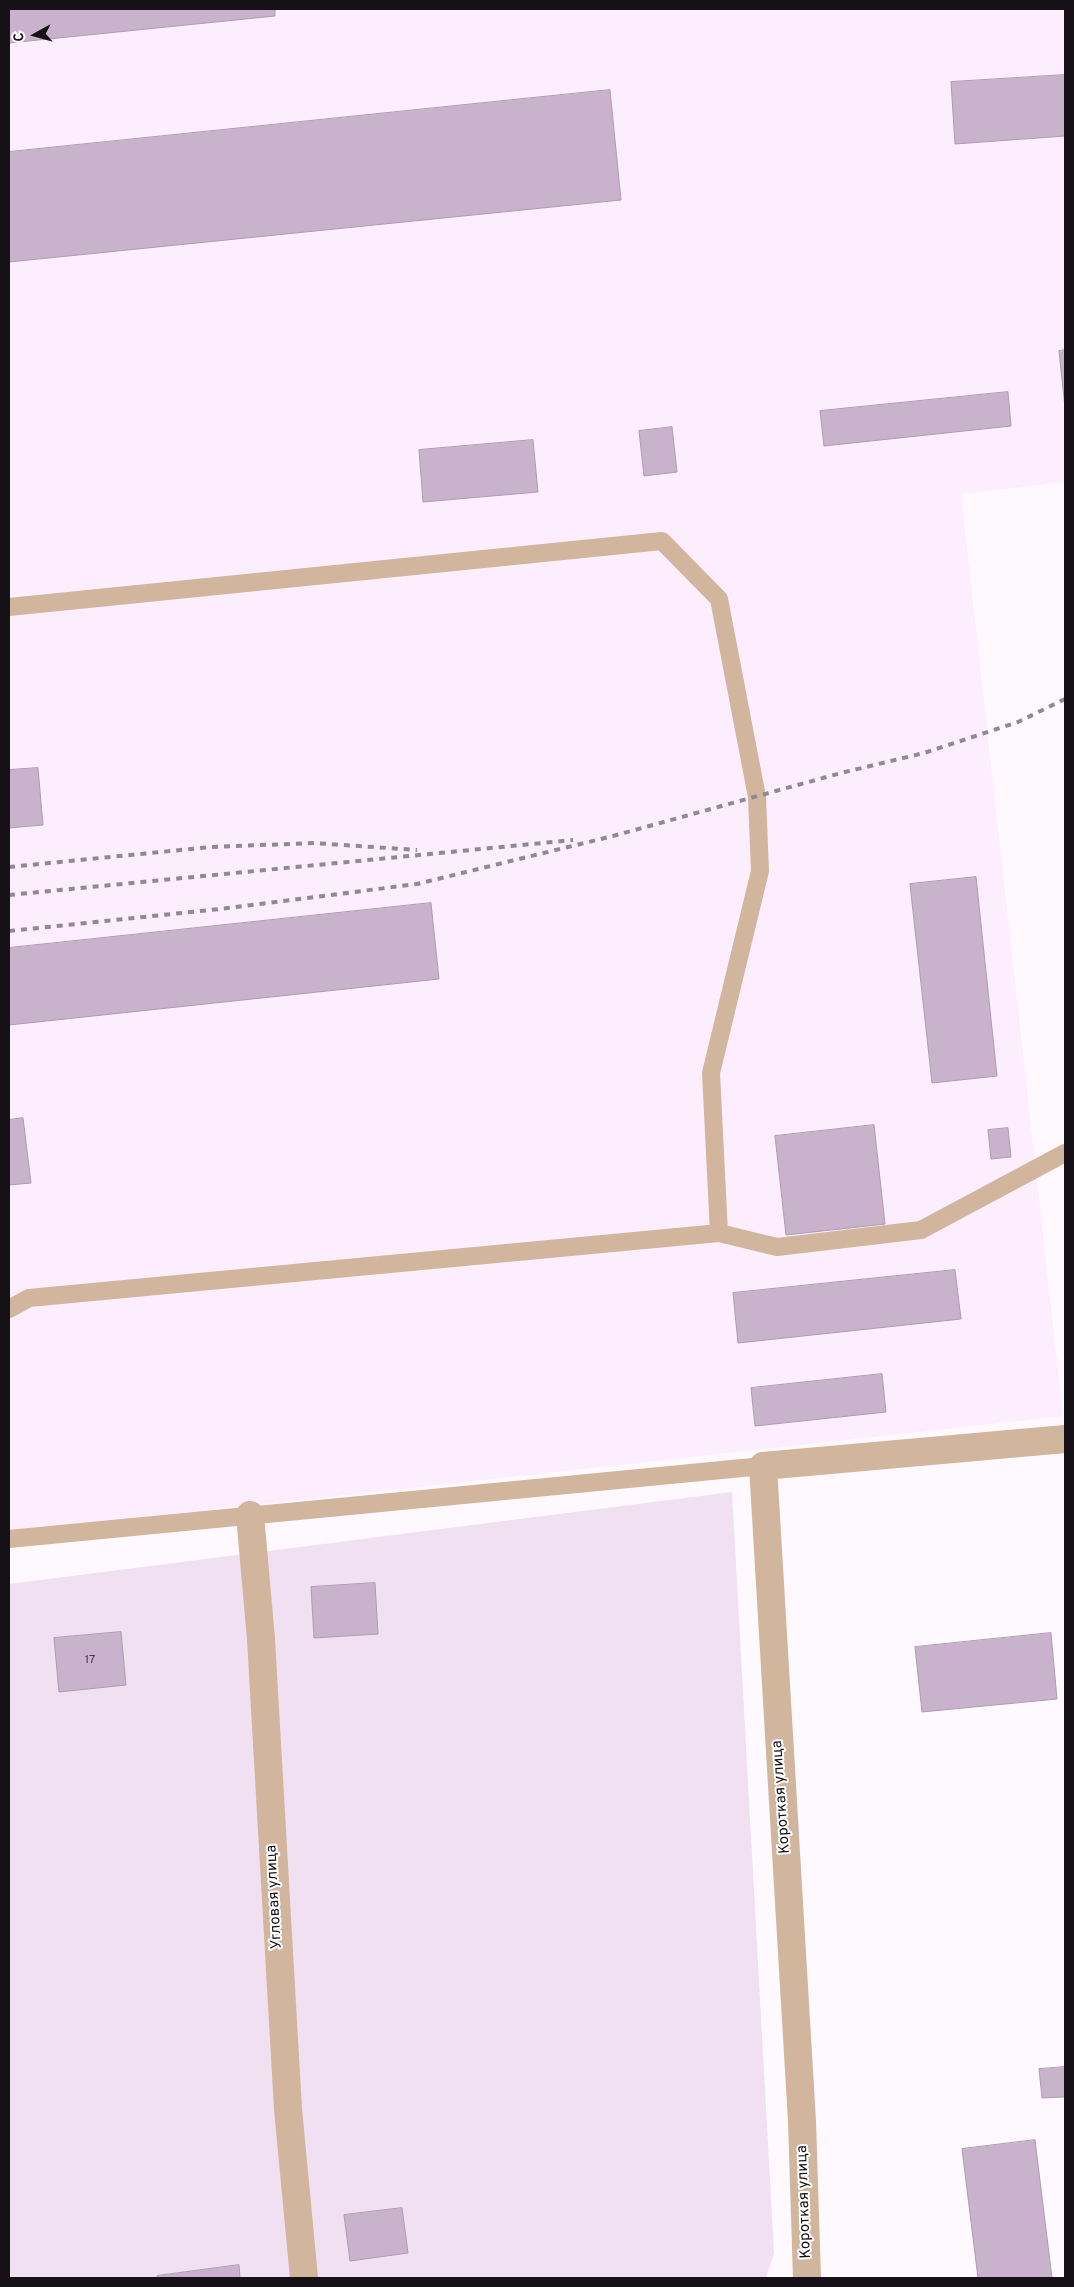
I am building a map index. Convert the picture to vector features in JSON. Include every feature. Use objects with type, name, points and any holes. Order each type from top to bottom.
[{"type":"street","points":[[763,1466],[1065,1439]]},
{"type":"street","name":"Короткая улица","points":[[763,1466],[802,2121],[807,2278]]},
{"type":"street","name":"Угловая улица","points":[[250,1515],[261,1639],[288,2109],[304,2278]]},
{"type":"lane","points":[[9,607],[662,541],[719,599],[757,797],[760,871],[711,1073],[719,1232]]},
{"type":"lane","points":[[9,1309],[29,1298],[719,1232],[777,1247],[921,1230],[1065,1153]]},
{"type":"lane","points":[[9,1539],[763,1466]]},
{"type":"shaded area","points":[[9,9],[1065,9],[1065,482],[961,494],[1063,1416],[9,1532]]},
{"type":"shaded area","points":[[732,1492],[774,2253],[766,2278],[9,2278],[9,1584]]},
{"type":"building","points":[[9,9],[275,9],[275,16],[9,43]]},
{"type":"building","points":[[1065,75],[1065,136],[955,144],[951,82]]},
{"type":"building","points":[[610,90],[621,200],[9,262],[9,152]]},
{"type":"building","points":[[1065,350],[1065,407],[1059,351]]},
{"type":"building","points":[[1008,392],[1011,426],[824,446],[820,411]]},
{"type":"building","points":[[672,427],[677,472],[644,476],[639,431]]},
{"type":"building","points":[[533,440],[538,492],[423,502],[419,450]]},
{"type":"building","points":[[38,768],[43,825],[9,828],[9,770]]},
{"type":"building","points":[[976,877],[997,1076],[932,1083],[910,884]]},
{"type":"building","points":[[431,903],[439,979],[9,1025],[9,948]]},
{"type":"building","points":[[23,1118],[31,1183],[9,1185],[9,1120]]},
{"type":"building","points":[[874,1125],[885,1224],[786,1235],[775,1136]]},
{"type":"building","points":[[1008,1128],[1011,1157],[991,1159],[988,1130]]},
{"type":"building","points":[[955,1270],[961,1319],[738,1343],[733,1293]]},
{"type":"building","points":[[882,1374],[886,1412],[755,1426],[751,1388]]},
{"type":"building","points":[[375,1583],[378,1634],[314,1638],[311,1587]]},
{"type":"building","points":[[121,1632],[126,1685],[59,1692],[54,1638]]},
{"type":"building","points":[[1051,1633],[1057,1699],[922,1712],[915,1647]]},
{"type":"building","points":[[1065,2067],[1065,2097],[1042,2098],[1039,2069]]},
{"type":"building","points":[[1035,2140],[1052,2278],[978,2278],[962,2149]]},
{"type":"building","points":[[402,2208],[408,2253],[350,2261],[344,2215]]},
{"type":"building","points":[[239,2265],[240,2278],[157,2278],[157,2276]]},
{"type":"railway","points":[[9,931],[220,909],[417,884],[613,836],[841,773],[924,753],[1018,722],[1065,699]]},
{"type":"railway","points":[[9,895],[573,840]]},
{"type":"railway","points":[[9,867],[211,847],[314,843],[417,850]]}]
